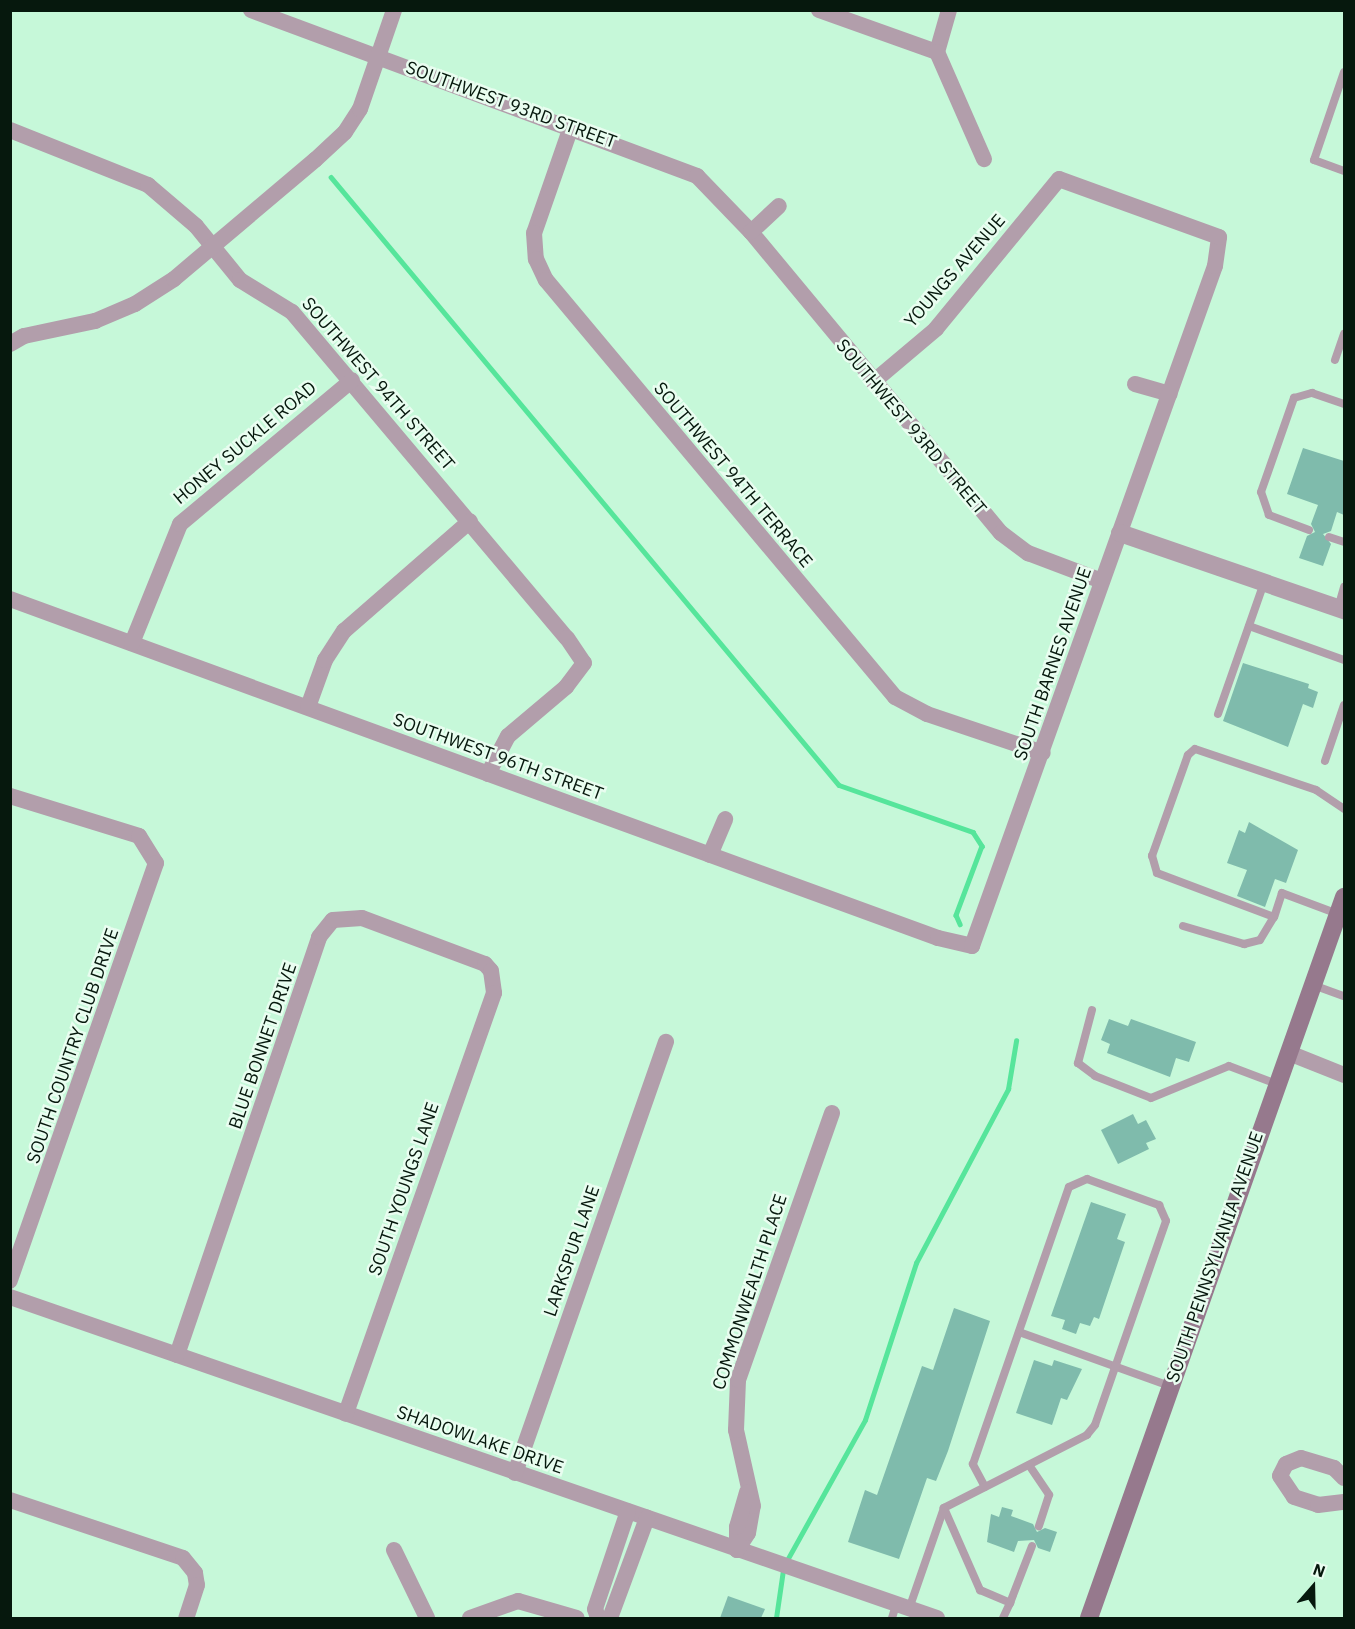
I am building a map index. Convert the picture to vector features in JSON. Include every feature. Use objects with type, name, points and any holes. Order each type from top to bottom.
[{"type":"main road","name":"SOUTH PENNSYLVANIA AVENUE","points":[[1089,1618],[1341,906]]},
{"type":"street","name":"SOUTHWEST 93RD STREET","points":[[251,10],[571,127],[697,176],[751,232],[1008,540],[1043,560],[1102,581]]},
{"type":"street","points":[[10,344],[24,336],[94,321],[135,304],[212,247],[345,132],[360,109],[394,10]]},
{"type":"street","points":[[819,10],[937,52]]},
{"type":"street","points":[[949,10],[937,52],[984,159]]},
{"type":"street","name":"SOUTHWEST 94TH TERRACE","points":[[571,127],[534,233],[536,259],[546,280],[895,697],[927,714],[1042,753]]},
{"type":"street","name":"SOUTHWEST 94TH STREET","points":[[10,130],[135,177],[174,205],[240,280],[301,321],[470,521],[585,663],[566,687],[508,736],[488,774]]},
{"type":"street","name":"YOUNGS AVENUE","points":[[873,381],[936,329],[1059,178],[1219,237]]},
{"type":"street","points":[[751,232],[779,206]]},
{"type":"street","name":"SOUTH BARNES AVENUE","points":[[972,946],[1215,266],[1219,237]]},
{"type":"street","name":"HONEY SUCKLE ROAD","points":[[132,644],[180,524],[352,380]]},
{"type":"street","points":[[1135,384],[1170,394]]},
{"type":"street","points":[[308,707],[325,660],[344,631],[470,521]]},
{"type":"street","points":[[1120,533],[1341,609]]},
{"type":"street","name":"SOUTHWEST 96TH STREET","points":[[10,599],[938,938],[972,946]]},
{"type":"street","name":"SOUTH COUNTRY CLUB DRIVE","points":[[10,796],[139,836],[154,856],[155,873],[10,1281]]},
{"type":"street","points":[[710,855],[725,819]]},
{"type":"street","name":"BLUE BONNET DRIVE","points":[[177,1355],[323,930],[341,917],[362,918],[478,961],[493,977]]},
{"type":"street","name":"SOUTH YOUNGS LANE","points":[[346,1414],[492,1000],[493,977]]},
{"type":"street","name":"LARKSPUR LANE","points":[[515,1473],[666,1042]]},
{"type":"street","points":[[1289,1053],[1344,1075]]},
{"type":"street","name":"COMMONWEALTH PLACE","points":[[737,1550],[752,1516],[736,1430],[736,1387],[832,1113]]},
{"type":"street","name":"SHADOWLAKE DRIVE","points":[[10,1297],[806,1573],[899,1611],[937,1618]]},
{"type":"street","points":[[1344,1478],[1334,1468],[1301,1458],[1286,1464],[1280,1476],[1294,1497],[1318,1505],[1344,1503]]},
{"type":"street","points":[[10,1500],[176,1555],[192,1567],[197,1585],[186,1618]]},
{"type":"street","points":[[598,1618],[595,1609],[628,1511]]},
{"type":"street","points":[[610,1618],[647,1518]]},
{"type":"street","points":[[394,1550],[427,1618]]},
{"type":"street","points":[[470,1618],[518,1601],[577,1618]]},
{"type":"lane","points":[[1344,72],[1314,160],[1344,171]]},
{"type":"lane","points":[[1335,360],[1344,334]]},
{"type":"lane","points":[[1309,530],[1269,515],[1261,492],[1294,398],[1312,393],[1344,404]]},
{"type":"lane","points":[[1329,537],[1344,542]]},
{"type":"lane","points":[[1218,714],[1264,583]]},
{"type":"lane","points":[[1341,609],[1344,587]]},
{"type":"lane","points":[[1249,626],[1344,660]]},
{"type":"lane","points":[[1325,761],[1344,705]]},
{"type":"lane","points":[[1274,917],[1157,873],[1153,865],[1188,755],[1203,748],[1317,790],[1344,809]]},
{"type":"lane","points":[[1183,926],[1244,944],[1260,940],[1274,917],[1282,893],[1341,906]]},
{"type":"lane","points":[[1313,985],[1344,996]]},
{"type":"lane","points":[[1092,1010],[1078,1063],[1095,1076],[1151,1098],[1229,1066],[1277,1084]]},
{"type":"lane","points":[[899,1611],[944,1508],[1087,1435],[1116,1366],[1166,1221],[1159,1205],[1087,1179],[1069,1187],[973,1464],[985,1487]]},
{"type":"lane","points":[[1019,1332],[1170,1386]]},
{"type":"lane","points":[[1029,1465],[1049,1495],[1039,1526]]},
{"type":"lane","points":[[944,1508],[980,1590],[1010,1603]]},
{"type":"lane","points":[[1003,1618],[1032,1546]]},
{"type":"lane","points":[[608,1572],[626,1579]]},
{"type":"building","points":[[1303,448],[1344,461],[1344,515],[1337,512],[1331,531],[1323,534],[1331,544],[1323,566],[1299,558],[1307,536],[1315,532],[1311,524],[1318,505],[1287,494]]},
{"type":"building","points":[[1243,663],[1309,684],[1308,688],[1318,692],[1313,708],[1303,704],[1288,747],[1223,721]]},
{"type":"building","points":[[1249,822],[1298,850],[1286,883],[1275,879],[1265,907],[1237,896],[1247,870],[1227,863],[1239,830],[1245,833]]},
{"type":"building","points":[[1109,1019],[1128,1026],[1131,1019],[1196,1042],[1189,1062],[1176,1058],[1170,1077],[1107,1053],[1110,1044],[1101,1040]]},
{"type":"building","points":[[1133,1114],[1138,1124],[1146,1120],[1156,1139],[1146,1143],[1149,1149],[1118,1164],[1101,1130]]},
{"type":"building","points":[[1091,1202],[1126,1214],[1117,1239],[1125,1242],[1099,1319],[1094,1317],[1090,1326],[1080,1323],[1076,1334],[1062,1329],[1065,1320],[1051,1316]]},
{"type":"building","points":[[954,1308],[990,1321],[948,1451],[936,1481],[927,1478],[899,1559],[848,1542],[865,1490],[877,1495],[922,1366],[933,1370]]},
{"type":"building","points":[[1034,1360],[1052,1366],[1054,1360],[1082,1369],[1067,1400],[1061,1398],[1052,1425],[1016,1413]]},
{"type":"building","points":[[1002,1507],[1013,1510],[1011,1516],[1033,1524],[1037,1532],[1045,1528],[1057,1532],[1050,1552],[1038,1548],[1034,1540],[1018,1541],[1014,1552],[987,1542],[991,1514],[999,1517]]},
{"type":"building","points":[[728,1596],[765,1609],[761,1618],[720,1618]]},
{"type":"waterway","points":[[331,177],[839,785],[973,832],[982,846],[956,915],[960,924]]},
{"type":"waterway","points":[[786,1562],[865,1420],[916,1263],[1008,1089],[1016,1041]]},
{"type":"waterway","points":[[776,1618],[783,1570]]}]
